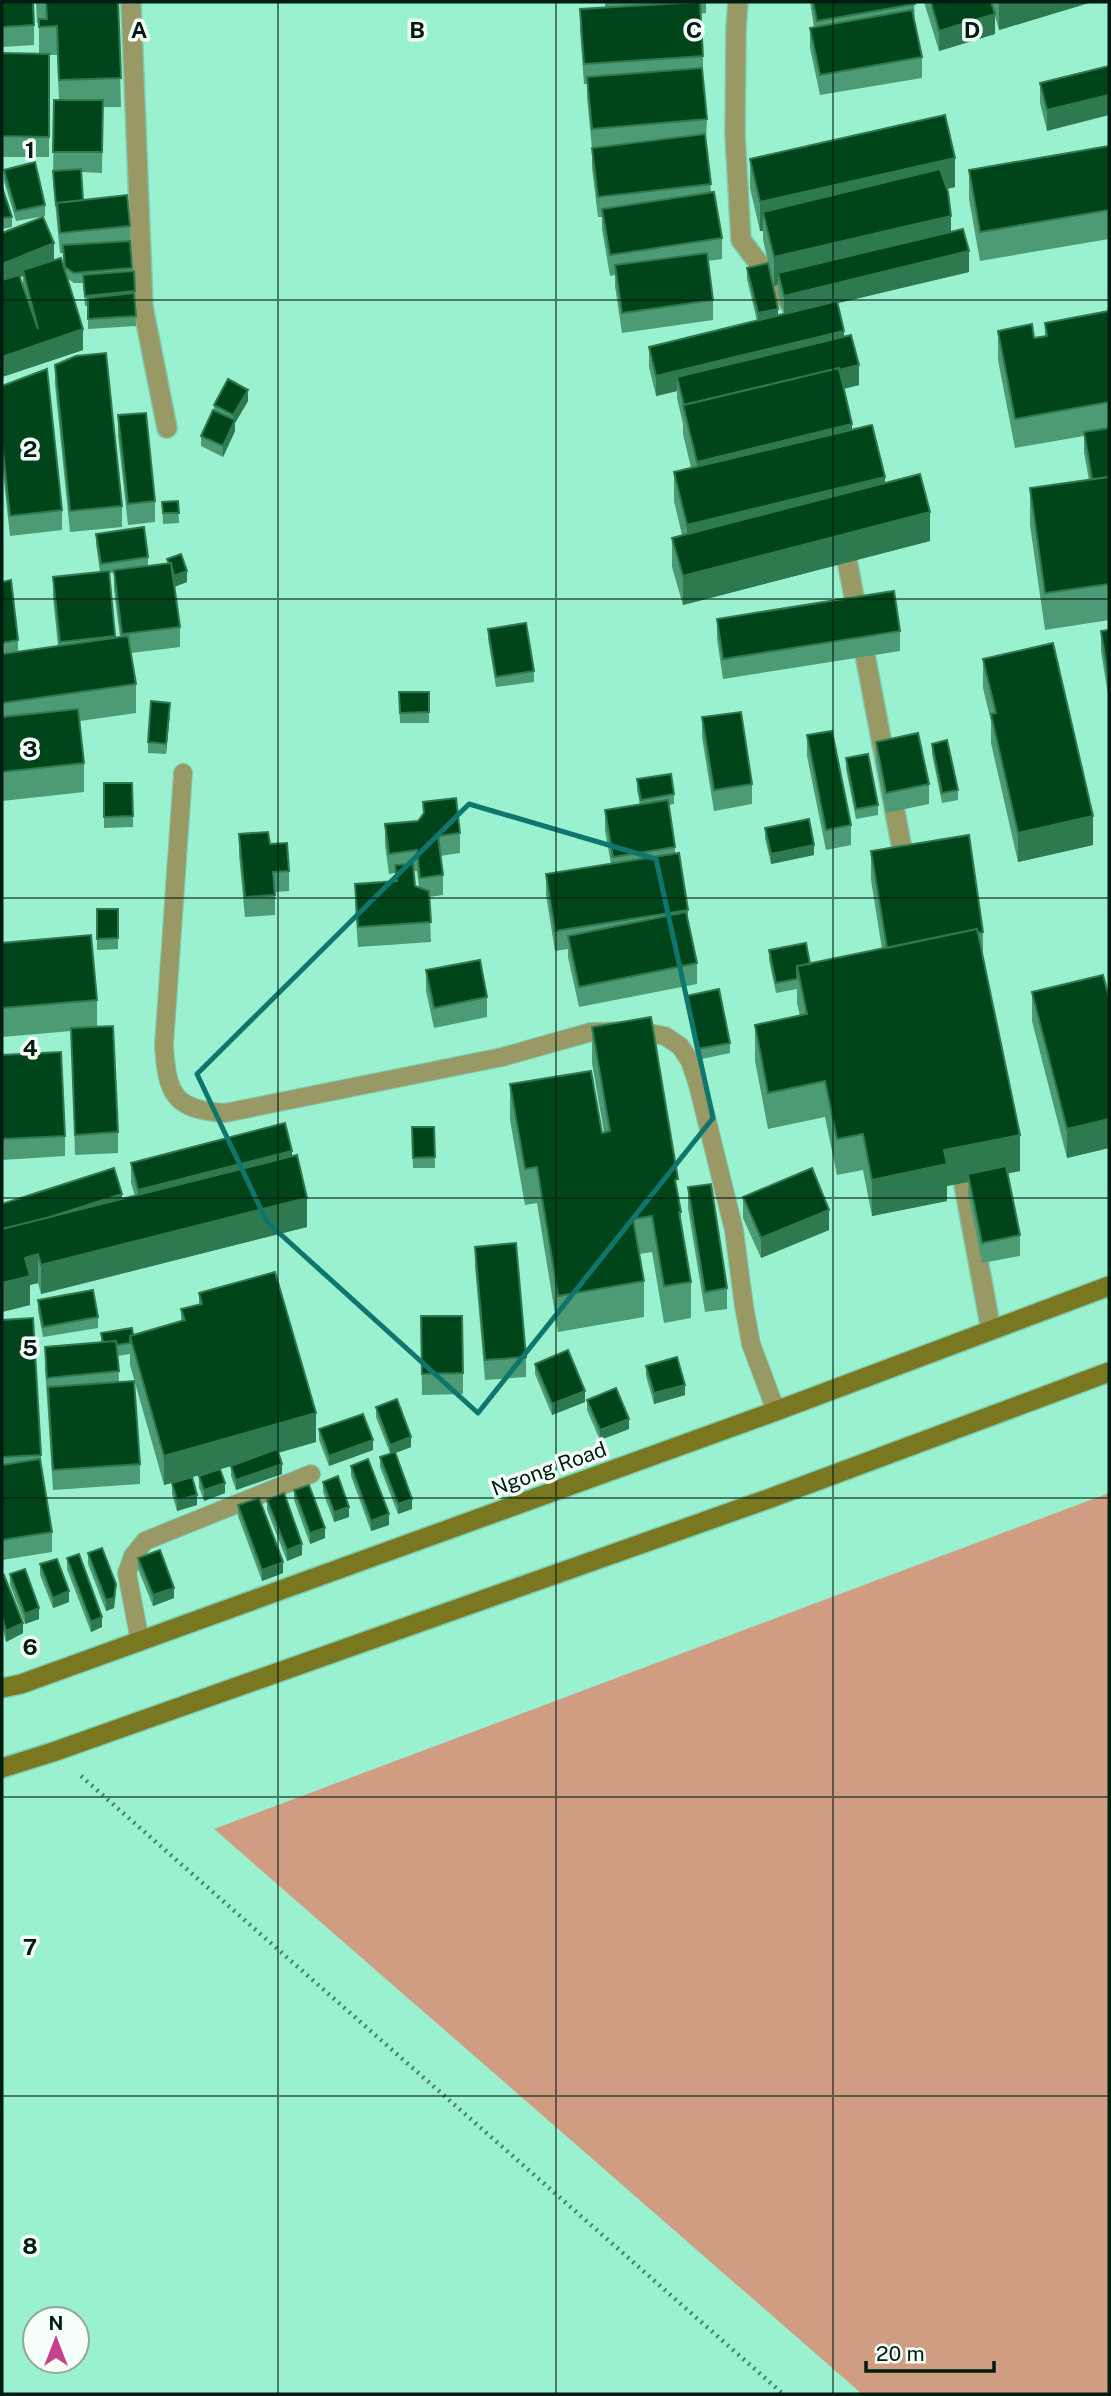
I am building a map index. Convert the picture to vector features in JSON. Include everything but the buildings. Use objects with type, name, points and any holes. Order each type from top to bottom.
[{"type":"main road","name":"Ngong Road","points":[[2,1688],[21,1684],[776,1411],[1109,1286]]},
{"type":"main road","points":[[2,1768],[755,1504],[1109,1372]]},
{"type":"street","points":[[131,2],[143,307],[167,428]]},
{"type":"street","points":[[738,2],[735,135],[741,240],[797,313],[800,327]]},
{"type":"street","points":[[839,517],[908,884]]},
{"type":"street","points":[[956,1141],[990,1330]]},
{"type":"lane","points":[[183,773],[164,1045],[166,1074],[176,1097],[199,1111],[225,1112],[502,1057],[591,1032],[639,1031],[665,1036],[680,1046],[698,1085],[734,1230],[751,1344],[776,1411]]},
{"type":"lane","points":[[140,1641],[127,1573],[133,1556],[145,1541],[312,1474]]},
{"type":"path","points":[[53,1752],[783,2394]]},
{"type":"highlighted area","points":[[469,804],[656,859],[713,1118],[478,1413],[267,1222],[197,1074]]},
{"type":"shaded area","points":[[1109,1493],[1109,2394],[862,2394],[214,1829]]}]
